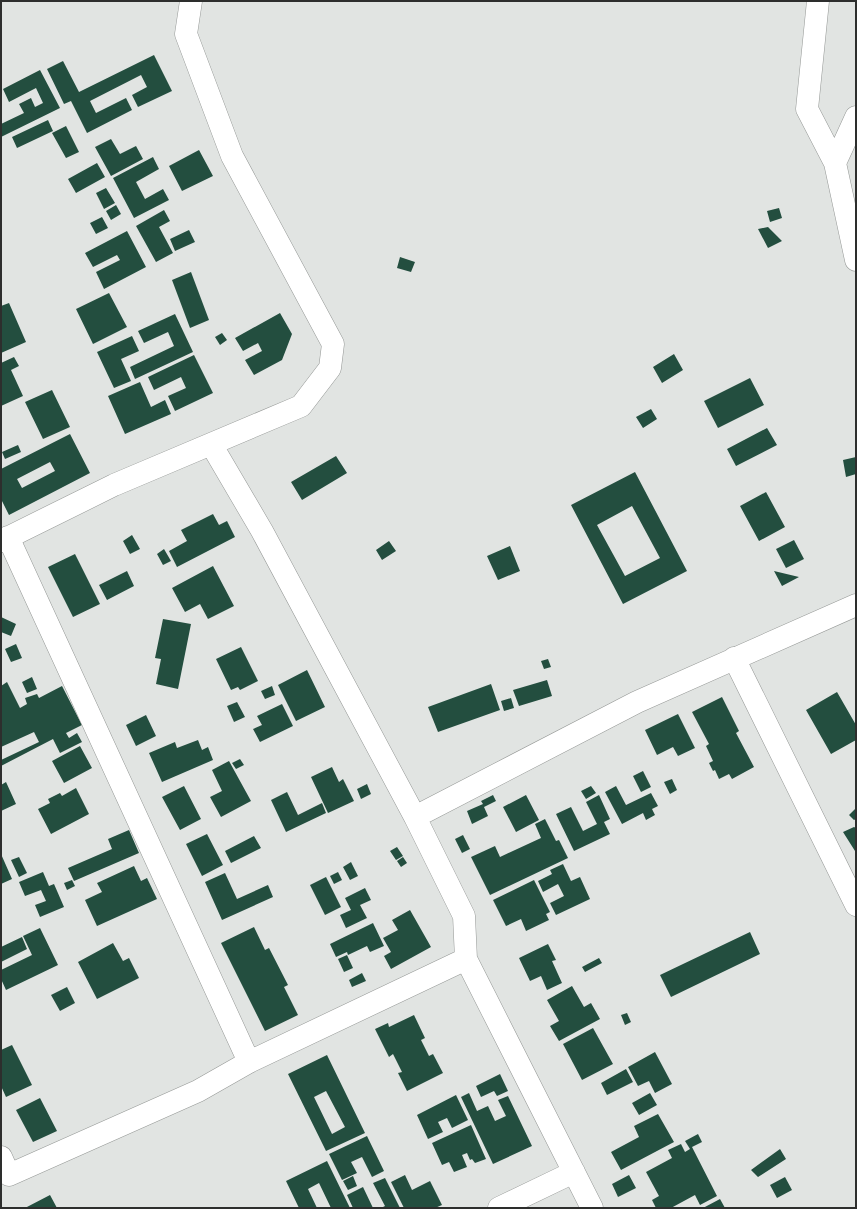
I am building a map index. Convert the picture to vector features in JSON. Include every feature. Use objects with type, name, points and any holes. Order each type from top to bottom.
[{"type":"street","points":[[191,1],[186,34],[232,156],[333,344],[330,368],[301,406],[114,485],[4,539],[249,1062]]},
{"type":"street","points":[[815,4],[807,109],[835,163],[856,260]]},
{"type":"street","points":[[835,163],[856,117]]},
{"type":"street","points":[[211,444],[262,531],[414,817],[464,916],[466,959],[592,1208]]},
{"type":"street","points":[[414,817],[637,702],[856,605]]},
{"type":"street","points":[[734,658],[856,905]]},
{"type":"street","points":[[4,1171],[198,1091],[249,1062],[466,959]]},
{"type":"street","points":[[499,1208],[574,1172]]},
{"type":"building","points":[[154,55],[172,91],[138,107],[132,95],[147,87],[141,75],[90,101],[96,113],[126,98],[132,110],[87,133],[71,101],[64,104],[47,69],[63,61],[79,92]]},
{"type":"building","points":[[40,70],[60,108],[1,137],[1,124],[24,113],[19,104],[31,98],[35,107],[43,103],[36,88],[9,102],[3,89]]},
{"type":"building","points":[[48,120],[53,131],[17,148],[12,137]]},
{"type":"building","points":[[66,126],[79,152],[66,158],[52,133]]},
{"type":"building","points":[[111,139],[120,154],[136,146],[143,159],[111,176],[95,147]]},
{"type":"building","points":[[199,150],[213,176],[182,191],[169,166]]},
{"type":"building","points":[[153,157],[159,169],[136,182],[145,199],[163,189],[169,200],[134,218],[113,178]]},
{"type":"building","points":[[97,163],[105,177],[76,193],[68,179]]},
{"type":"building","points":[[106,188],[115,203],[104,209],[96,193]]},
{"type":"building","points":[[116,205],[121,214],[111,220],[106,211]]},
{"type":"building","points":[[779,208],[782,218],[770,222],[767,211]]},
{"type":"building","points":[[164,210],[170,221],[159,227],[173,253],[156,262],[136,226]]},
{"type":"building","points":[[102,217],[108,228],[96,234],[90,223]]},
{"type":"building","points":[[768,227],[782,241],[768,248],[758,229]]},
{"type":"building","points":[[189,230],[195,242],[175,251],[170,239]]},
{"type":"building","points":[[127,231],[146,267],[104,289],[96,272],[120,260],[117,255],[93,267],[85,253]]},
{"type":"building","points":[[400,257],[415,262],[411,272],[397,268]]},
{"type":"building","points":[[191,272],[209,320],[190,328],[172,280]]},
{"type":"building","points":[[109,293],[127,327],[93,344],[76,309]]},
{"type":"building","points":[[9,303],[26,342],[1,353],[1,306]]},
{"type":"building","points":[[280,313],[292,334],[282,360],[254,375],[245,360],[262,351],[258,343],[243,351],[235,338]]},
{"type":"building","points":[[175,314],[193,352],[135,379],[130,367],[174,346],[168,332],[144,343],[138,331]]},
{"type":"building","points":[[222,333],[227,340],[220,345],[215,337]]},
{"type":"building","points":[[132,336],[139,351],[121,359],[131,381],[114,388],[97,352]]},
{"type":"building","points":[[674,354],[683,370],[662,383],[653,367]]},
{"type":"building","points":[[194,355],[213,393],[175,411],[168,396],[186,388],[181,377],[154,390],[148,377]]},
{"type":"building","points":[[14,357],[19,366],[11,370],[23,396],[1,406],[1,363]]},
{"type":"building","points":[[750,378],[764,405],[718,428],[704,401]]},
{"type":"building","points":[[140,382],[151,407],[165,400],[171,414],[125,434],[108,396]]},
{"type":"building","points":[[52,390],[70,427],[43,439],[25,402]]},
{"type":"building","points":[[651,409],[657,419],[643,428],[636,417]]},
{"type":"building","points":[[767,428],[777,445],[736,466],[727,449]]},
{"type":"building","points":[[70,434],[90,473],[9,515],[1,499],[1,469]],"holes":[[[50,462],[55,471],[22,488],[17,479]]]},
{"type":"building","points":[[18,445],[21,452],[5,459],[2,452]]},
{"type":"building","points":[[336,456],[347,473],[302,500],[291,482]]},
{"type":"building","points":[[856,457],[856,474],[846,477],[843,460]]},
{"type":"building","points":[[635,472],[687,571],[623,604],[571,505]],"holes":[[[632,506],[660,558],[625,576],[597,525]]]},
{"type":"building","points":[[766,492],[785,527],[759,541],[740,506]]},
{"type":"building","points":[[213,514],[219,525],[227,521],[235,537],[177,567],[169,551],[187,541],[181,530]]},
{"type":"building","points":[[132,535],[140,549],[130,554],[123,541]]},
{"type":"building","points":[[794,540],[804,559],[786,568],[776,549]]},
{"type":"building","points":[[389,541],[396,551],[382,560],[376,550]]},
{"type":"building","points":[[510,546],[520,571],[498,580],[487,556]]},
{"type":"building","points":[[164,549],[171,561],[163,565],[157,554]]},
{"type":"building","points":[[75,554],[100,604],[73,617],[48,567]]},
{"type":"building","points":[[213,566],[234,606],[208,619],[200,604],[185,612],[172,588]]},
{"type":"building","points":[[127,571],[134,586],[107,600],[99,585]]},
{"type":"building","points":[[774,571],[799,577],[782,586]]},
{"type":"building","points":[[1,617],[16,624],[11,636],[1,632]]},
{"type":"building","points":[[163,619],[191,624],[178,689],[156,684],[161,659],[155,658]]},
{"type":"building","points":[[16,644],[22,658],[11,662],[5,649]]},
{"type":"building","points":[[241,647],[258,681],[240,690],[238,687],[231,690],[216,659]]},
{"type":"building","points":[[548,659],[551,667],[544,669],[541,661]]},
{"type":"building","points":[[307,670],[325,707],[296,721],[278,685]]},
{"type":"building","points":[[32,677],[37,689],[27,693],[22,682]]},
{"type":"building","points":[[547,680],[552,696],[519,706],[513,690]]},
{"type":"building","points":[[7,682],[20,708],[27,704],[25,698],[37,694],[39,698],[62,686],[82,725],[66,733],[69,738],[77,733],[82,742],[60,753],[53,739],[1,766],[1,760],[39,742],[34,732],[1,747],[1,686]]},
{"type":"building","points":[[491,684],[500,710],[438,732],[428,707]]},
{"type":"building","points":[[272,686],[275,695],[265,699],[261,691]]},
{"type":"building","points":[[837,692],[856,725],[856,740],[831,754],[806,710]]},
{"type":"building","points":[[722,697],[739,731],[736,733],[754,767],[732,779],[729,774],[719,779],[715,770],[713,771],[709,763],[713,761],[706,746],[709,744],[692,712]]},
{"type":"building","points":[[511,698],[514,708],[504,711],[501,701]]},
{"type":"building","points":[[237,702],[245,717],[234,722],[227,706]]},
{"type":"building","points":[[282,704],[293,726],[260,742],[253,729],[262,725],[257,716]]},
{"type":"building","points":[[678,714],[695,748],[678,756],[673,747],[657,755],[645,730]]},
{"type":"building","points":[[146,715],[156,736],[136,746],[126,725]]},
{"type":"building","points":[[198,740],[202,750],[208,747],[213,760],[162,782],[149,753],[175,742],[177,748]]},
{"type":"building","points":[[80,746],[92,768],[64,783],[52,761]]},
{"type":"building","points":[[240,759],[244,765],[236,769],[232,763]]},
{"type":"building","points":[[229,761],[251,801],[221,817],[210,797],[222,791],[212,770]]},
{"type":"building","points":[[332,767],[339,782],[343,779],[354,801],[328,813],[311,777]]},
{"type":"building","points":[[643,771],[651,787],[641,792],[633,776]]},
{"type":"building","points":[[672,779],[677,790],[670,794],[664,782]]},
{"type":"building","points":[[6,782],[16,804],[1,811],[1,785]]},
{"type":"building","points":[[367,784],[371,794],[361,799],[357,789]]},
{"type":"building","points":[[184,786],[201,819],[180,830],[162,797]]},
{"type":"building","points":[[591,786],[596,793],[586,799],[581,791]]},
{"type":"building","points":[[616,786],[626,805],[651,793],[658,806],[652,809],[655,815],[646,820],[643,813],[622,824],[605,792]]},
{"type":"building","points":[[76,788],[89,814],[51,834],[38,809],[50,803],[48,799],[60,793],[62,796]]},
{"type":"building","points":[[287,792],[298,815],[322,803],[326,813],[286,832],[271,800]]},
{"type":"building","points":[[493,795],[496,801],[484,807],[488,816],[472,824],[467,811],[483,804],[481,801]]},
{"type":"building","points":[[526,795],[539,820],[516,832],[503,807]]},
{"type":"building","points":[[599,795],[610,819],[604,822],[610,834],[574,851],[556,814],[571,807],[583,831],[597,824],[586,802]]},
{"type":"building","points":[[856,808],[856,819],[854,820],[849,815]]},
{"type":"building","points":[[545,819],[556,841],[559,840],[568,858],[490,895],[471,857],[495,846],[500,857],[541,838],[535,824]]},
{"type":"building","points":[[854,827],[856,828],[855,851],[843,832]]},
{"type":"building","points":[[129,830],[139,853],[74,881],[68,868],[112,849],[108,839]]},
{"type":"building","points":[[207,834],[223,865],[202,876],[186,844]]},
{"type":"building","points":[[463,835],[470,849],[462,853],[455,839]]},
{"type":"building","points":[[254,836],[261,848],[231,863],[225,851]]},
{"type":"building","points":[[397,847],[403,856],[396,860],[390,851]]},
{"type":"building","points":[[1,854],[12,879],[1,884]]},
{"type":"building","points":[[19,857],[27,873],[19,877],[11,860]]},
{"type":"building","points":[[403,857],[407,863],[401,867],[397,861]]},
{"type":"building","points":[[351,862],[358,876],[350,880],[343,867]]},
{"type":"building","points":[[563,864],[571,881],[580,877],[590,899],[556,915],[550,903],[564,896],[558,884],[543,892],[538,881],[552,874],[550,870]]},
{"type":"building","points":[[134,866],[141,881],[147,878],[157,899],[97,926],[85,900],[102,892],[97,883]]},
{"type":"building","points":[[43,872],[49,886],[54,884],[64,907],[40,917],[35,905],[46,901],[41,890],[25,896],[19,882]]},
{"type":"building","points":[[338,872],[342,880],[334,884],[330,876]]},
{"type":"building","points":[[225,873],[237,899],[268,885],[273,897],[222,920],[205,882]]},
{"type":"building","points":[[326,877],[341,907],[325,915],[310,885]]},
{"type":"building","points":[[72,880],[75,886],[67,890],[64,883]]},
{"type":"building","points":[[534,880],[550,912],[546,914],[549,920],[526,931],[521,919],[506,926],[493,900]]},
{"type":"building","points":[[365,888],[371,900],[360,905],[367,918],[346,928],[340,915],[351,910],[345,898]]},
{"type":"building","points":[[410,910],[431,947],[391,969],[384,956],[391,952],[383,938],[398,930],[392,920]]},
{"type":"building","points":[[373,923],[384,946],[370,952],[367,946],[348,955],[347,952],[336,957],[330,944]]},
{"type":"building","points":[[254,927],[265,950],[269,948],[288,985],[284,987],[298,1015],[265,1031],[221,943]]},
{"type":"building","points":[[40,928],[58,965],[6,990],[1,979],[1,970],[32,955],[23,936]]},
{"type":"building","points":[[750,932],[760,954],[671,997],[660,975]]},
{"type":"building","points":[[22,937],[27,949],[1,962],[1,947]]},
{"type":"building","points":[[113,943],[123,961],[129,958],[139,978],[97,999],[78,962]]},
{"type":"building","points":[[548,944],[556,960],[552,961],[562,983],[547,990],[541,976],[530,981],[519,958]]},
{"type":"building","points":[[347,955],[353,968],[344,972],[338,959]]},
{"type":"building","points":[[599,958],[602,963],[585,972],[582,967]]},
{"type":"building","points":[[362,973],[366,981],[352,987],[349,980]]},
{"type":"building","points":[[572,986],[584,1007],[591,1003],[600,1019],[559,1041],[550,1026],[559,1021],[547,1000]]},
{"type":"building","points":[[67,987],[75,1003],[60,1011],[51,995]]},
{"type":"building","points":[[627,1013],[631,1022],[625,1025],[621,1015]]},
{"type":"building","points":[[414,1015],[425,1038],[421,1040],[429,1056],[433,1054],[443,1073],[407,1091],[398,1073],[402,1072],[393,1054],[389,1057],[375,1029],[388,1023],[389,1027]]},
{"type":"building","points":[[593,1028],[613,1064],[582,1080],[563,1044]]},
{"type":"building","points":[[12,1045],[32,1085],[6,1097],[1,1086],[1,1050]]},
{"type":"building","points":[[655,1052],[672,1084],[655,1093],[649,1081],[638,1086],[628,1067]]},
{"type":"building","points":[[327,1055],[365,1133],[326,1151],[288,1074]],"holes":[[[326,1091],[345,1127],[332,1134],[314,1097]]]},
{"type":"building","points":[[626,1069],[633,1082],[607,1095],[601,1083]]},
{"type":"building","points":[[500,1074],[508,1091],[497,1096],[494,1091],[481,1097],[476,1086]]},
{"type":"building","points":[[469,1093],[477,1111],[488,1106],[495,1121],[506,1116],[498,1100],[508,1096],[532,1146],[493,1164],[461,1097]]},
{"type":"building","points":[[650,1093],[657,1105],[639,1115],[632,1103]]},
{"type":"building","points":[[456,1095],[468,1120],[452,1128],[447,1118],[438,1122],[443,1132],[428,1139],[417,1115]]},
{"type":"building","points":[[40,1098],[57,1131],[33,1142],[16,1110]]},
{"type":"building","points":[[658,1114],[674,1142],[621,1170],[611,1152],[639,1137],[634,1126]]},
{"type":"building","points":[[471,1125],[486,1159],[475,1163],[472,1159],[470,1160],[467,1153],[462,1155],[467,1167],[454,1172],[449,1162],[442,1165],[432,1143]]},
{"type":"building","points":[[698,1134],[702,1142],[692,1147],[717,1196],[700,1205],[695,1195],[671,1208],[656,1208],[652,1200],[659,1196],[646,1172],[672,1158],[668,1150],[681,1144],[685,1152],[690,1149],[685,1141]]},
{"type":"building","points":[[367,1136],[384,1171],[372,1177],[362,1157],[351,1162],[357,1173],[342,1180],[329,1154]]},
{"type":"building","points":[[780,1149],[786,1159],[758,1177],[751,1170]]},
{"type":"building","points":[[327,1161],[350,1208],[331,1208],[319,1183],[308,1189],[317,1208],[299,1208],[286,1181]]},
{"type":"building","points":[[405,1175],[412,1190],[430,1181],[442,1205],[435,1208],[404,1208],[391,1182]]},
{"type":"building","points":[[629,1175],[636,1188],[618,1197],[612,1184]]},
{"type":"building","points":[[353,1176],[357,1186],[348,1190],[343,1181]]},
{"type":"building","points":[[785,1177],[792,1190],[777,1198],[770,1185]]},
{"type":"building","points":[[385,1178],[400,1208],[381,1208],[385,1206],[373,1183]]},
{"type":"building","points":[[363,1187],[373,1208],[353,1208],[347,1195]]},
{"type":"building","points":[[50,1195],[57,1208],[25,1208]]},
{"type":"building","points":[[720,1199],[725,1208],[703,1208]]}]
